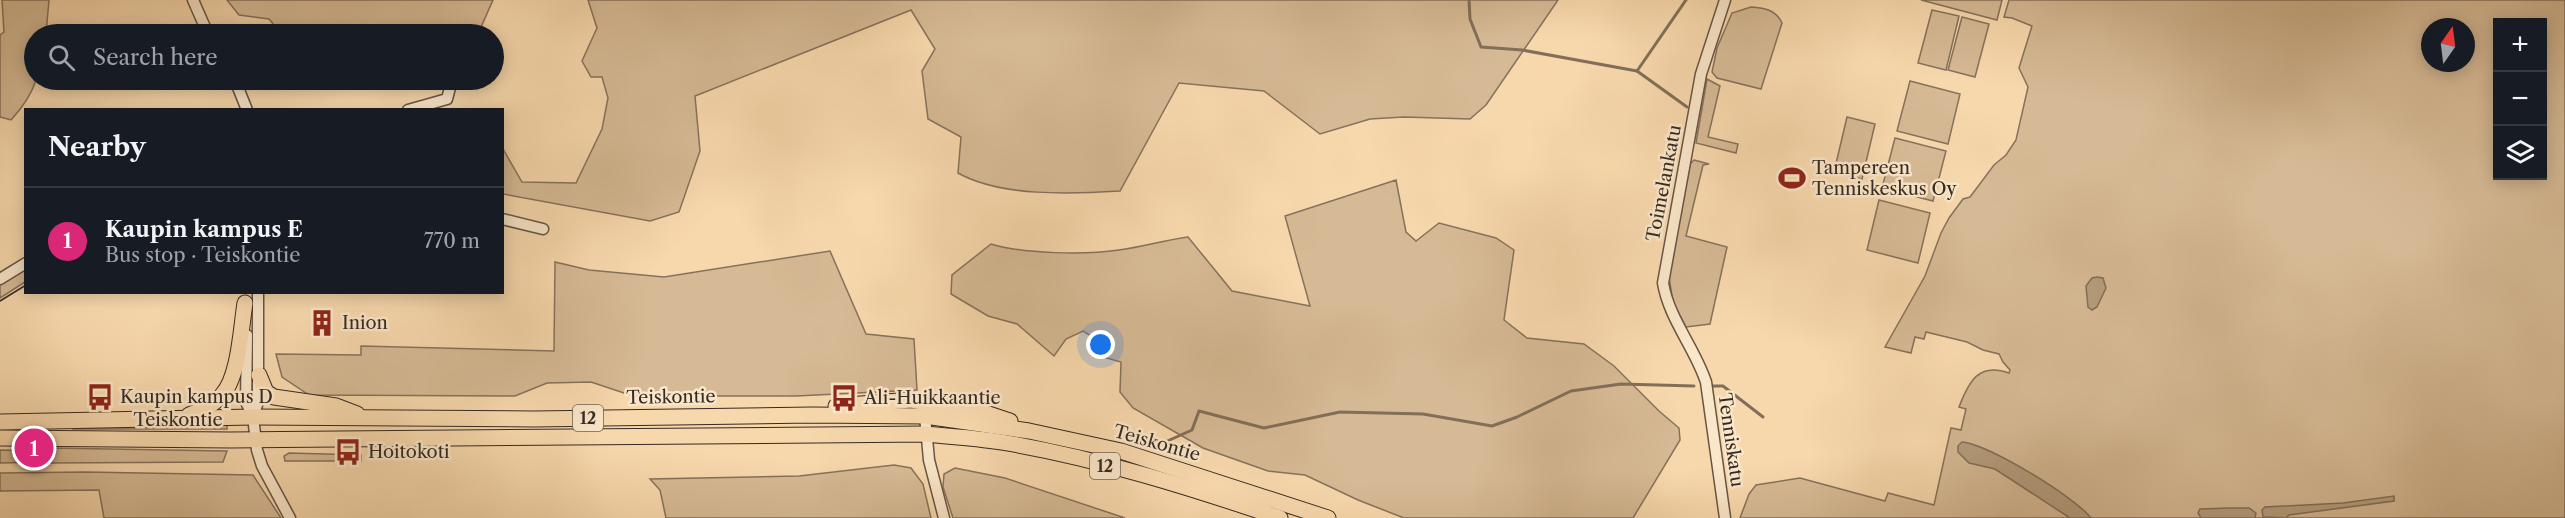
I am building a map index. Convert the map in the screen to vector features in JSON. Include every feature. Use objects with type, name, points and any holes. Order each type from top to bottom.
[{"type":"highway","points":[[184,418],[223,395],[234,368],[246,298]]},
{"type":"highway","points":[[259,375],[266,392],[274,397],[336,406],[366,417]]},
{"type":"highway","name":"12","points":[[811,415],[825,407],[911,400],[1004,417],[1029,431]]},
{"type":"highway","name":"Teiskontie","points":[[0,422],[253,417],[925,416],[1029,431],[1121,451],[1328,518]]},
{"type":"highway","name":"Teiskontie","points":[[0,438],[256,439],[926,434],[1006,443],[1073,457],[1170,483],[1280,518]]},
{"type":"street","points":[[193,0],[204,24]]},
{"type":"street","name":"Toimelankatu","points":[[1702,368],[1665,296],[1664,276],[1701,74],[1725,0]]},
{"type":"street","points":[[239,90],[246,108]]},
{"type":"street","points":[[415,108],[447,99],[449,90]]},
{"type":"street","points":[[504,219],[543,229]]},
{"type":"street","points":[[0,279],[24,264]]},
{"type":"street","points":[[253,417],[258,402],[258,294]]},
{"type":"street","points":[[246,298],[246,402],[253,417],[262,466],[290,518]]},
{"type":"street","name":"Tenniskatu","points":[[1702,368],[1706,382],[1725,518]]},
{"type":"street","points":[[925,416],[930,468],[944,518]]},
{"type":"shaded area","points":[[2,0],[49,0],[47,24],[24,24],[24,90],[32,90],[11,120],[0,117],[0,35],[4,32]]},
{"type":"shaded area","points":[[227,0],[493,0],[482,24],[273,24],[269,19],[239,15]]},
{"type":"shaded area","points":[[588,0],[1558,0],[1486,105],[1470,119],[1404,117],[1370,119],[1320,134],[1264,91],[1179,83],[1120,191],[1080,193],[1015,190],[975,181],[958,173],[961,137],[928,119],[922,71],[935,49],[911,10],[695,96],[700,151],[679,212],[650,221],[504,194],[504,151],[522,182],[576,183],[602,129],[608,98],[602,77],[591,77],[582,61],[597,28]]},
{"type":"shaded area","points":[[1921,0],[2002,0],[1997,20]]},
{"type":"shaded area","points":[[2009,0],[2565,0],[2565,518],[1740,518],[1749,494],[1756,485],[1800,478],[1885,501],[1888,493],[1934,505],[1951,428],[1961,430],[1966,409],[1959,407],[1967,389],[1976,376],[1983,372],[1999,370],[2009,373],[2010,370],[1999,354],[1983,350],[1967,342],[1926,332],[1924,339],[1915,337],[1911,353],[1885,347],[1925,276],[1949,218],[1963,199],[1970,197],[2016,140],[2028,87],[2019,68],[2032,26],[2004,17]]},
{"type":"shaded area","points":[[1751,7],[1761,8],[1777,15],[1782,23],[1761,89],[1717,78],[1712,72],[1717,48],[1732,13]]},
{"type":"shaded area","points":[[1932,10],[1959,16],[1946,70],[1918,63]]},
{"type":"shaded area","points":[[1962,17],[1989,24],[1975,77],[1948,70]]},
{"type":"shaded area","points":[[1707,79],[1720,86],[1708,137],[1738,144],[1736,153],[1696,143]]},
{"type":"shaded area","points":[[1910,81],[1960,94],[1948,144],[1897,131]]},
{"type":"shaded area","points":[[1847,117],[1875,124],[1862,179],[1834,172]]},
{"type":"shaded area","points":[[1895,138],[1946,151],[1933,201],[1882,188]]},
{"type":"shaded area","points":[[1694,160],[1709,164],[1703,165],[1686,236],[1727,247],[1710,324],[1686,327],[1673,302],[1669,277],[1690,164]]},
{"type":"shaded area","points":[[1396,180],[1406,232],[1416,241],[1439,223],[1496,238],[1514,250],[1504,320],[1527,338],[1584,344],[1614,366],[1679,428],[1680,440],[1633,518],[1404,518],[1358,500],[1305,475],[1268,471],[1203,448],[1133,408],[1120,392],[1121,362],[1103,357],[1096,339],[1083,331],[1066,339],[1054,356],[1017,324],[988,316],[951,294],[952,275],[991,244],[1037,252],[1089,253],[1128,249],[1188,237],[1232,291],[1310,306],[1285,216]]},
{"type":"shaded area","points":[[1879,200],[1930,213],[1918,263],[1867,250]]},
{"type":"shaded area","points":[[830,251],[866,334],[914,339],[917,390],[796,396],[633,396],[591,382],[547,383],[515,396],[309,395],[282,377],[276,354],[361,355],[361,346],[554,351],[555,262],[589,270],[664,277]]},
{"type":"shaded area","points":[[24,270],[24,283],[0,298],[0,285]]},
{"type":"shaded area","points":[[2092,278],[2103,278],[2106,288],[2097,307],[2092,310],[2088,307],[2086,286]]},
{"type":"shaded area","points":[[227,423],[227,429],[73,429],[73,426]]},
{"type":"shaded area","points":[[1962,442],[2010,461],[2050,485],[2091,518],[2070,518],[1995,469],[1969,463],[1958,452],[1958,446]]},
{"type":"shaded area","points":[[50,448],[227,451],[223,462],[49,463]]},
{"type":"shaded area","points":[[0,450],[35,451],[44,454],[44,462],[0,463]]},
{"type":"shaded area","points":[[289,453],[361,455],[361,461],[285,461],[284,456]]},
{"type":"shaded area","points":[[894,465],[911,468],[923,484],[931,518],[666,518],[660,490],[650,479],[799,476]]},
{"type":"shaded area","points":[[955,468],[1005,478],[1125,518],[953,518],[943,487],[944,474]]},
{"type":"shaded area","points":[[0,473],[253,475],[281,518],[104,518],[99,490],[0,491]]},
{"type":"shaded area","points":[[2394,496],[2394,501],[2289,515],[2286,518],[2263,517],[2262,510],[2265,507],[2343,503]]},
{"type":"shaded area","points":[[2249,508],[2256,513],[2255,518],[2201,518],[2198,513],[2200,509]]},
{"type":"waterway","points":[[1469,0],[1470,19],[1481,47],[1522,50],[1637,71],[1687,107]]},
{"type":"waterway","points":[[1637,71],[1686,0]]},
{"type":"waterway","points":[[1163,443],[1192,430],[1199,411],[1264,428],[1340,412],[1423,414],[1492,426],[1517,417],[1571,391],[1621,384],[1694,386]]},
{"type":"waterway","points":[[1711,386],[1723,386],[1763,417]]},
{"type":"tram line","points":[[0,301],[24,286]]},
{"type":"place","name":"Tampereen Tenniskeskus Oy","points":[[1792,178]]},
{"type":"place","name":"Inion","points":[[322,323]]},
{"type":"place","name":"Kaupin kampus D","points":[[100,397]]},
{"type":"place","name":"Ali-Huikkaantie","points":[[844,398]]},
{"type":"place","name":"Kaupin kampus E","points":[[34,448]]},
{"type":"place","name":"Hoitokoti","points":[[348,452]]}]
